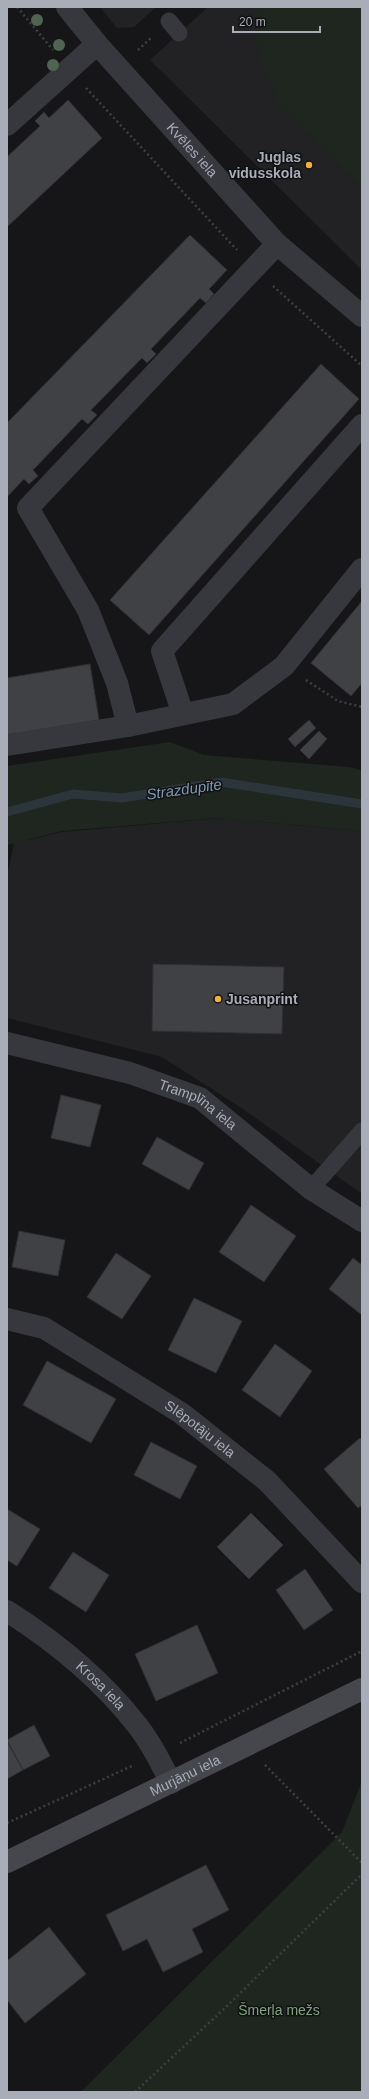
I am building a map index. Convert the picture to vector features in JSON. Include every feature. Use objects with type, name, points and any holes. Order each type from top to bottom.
[{"type":"street","name":"Kvēles iela","points":[[67,7],[97,44],[277,244],[362,316]]},
{"type":"street","points":[[7,126],[97,44]]},
{"type":"street","points":[[128,726],[117,683],[88,610],[28,508],[277,244]]},
{"type":"street","points":[[183,714],[162,651],[362,425]]},
{"type":"street","points":[[7,746],[128,726],[233,704],[284,666],[362,569]]},
{"type":"street","name":"Tramplīna iela","points":[[7,1043],[130,1073],[200,1098],[311,1189],[362,1221]]},
{"type":"street","name":"Slēpotāju iela","points":[[7,1319],[44,1328],[181,1413],[267,1481],[362,1582]]},
{"type":"street","name":"Krosa iela","points":[[7,1611],[46,1636],[90,1674],[137,1725],[156,1755],[170,1783]]},
{"type":"street","name":"Murjāņu iela","points":[[7,1862],[362,1689]]},
{"type":"lane","points":[[311,1189],[362,1131]]},
{"type":"path","points":[[17,7],[69,69],[255,269],[362,366]]},
{"type":"path","points":[[284,666],[338,701],[362,707]]},
{"type":"path","points":[[7,1823],[156,1755],[362,1651]]},
{"type":"path","points":[[247,1746],[362,1863]]},
{"type":"path","points":[[135,2092],[362,1874]]},
{"type":"shaded area","points":[[100,7],[156,7],[134,27],[117,28]]},
{"type":"shaded area","name":"Juglas vidusskola","points":[[208,7],[362,7],[362,270],[150,60]]},
{"type":"shaded area","points":[[219,818],[362,831],[362,1194],[243,1109],[162,1057],[7,1018],[7,876],[14,843],[62,832]]},
{"type":"green space","points":[[258,7],[362,7],[362,187],[275,103],[278,97],[267,75],[259,54],[257,43],[256,20]]},
{"type":"green space","points":[[170,742],[204,755],[349,767],[362,770],[362,831],[218,818],[62,831],[7,845],[7,766]]},
{"type":"green space","name":"Šmerļa mežs","points":[[362,1781],[362,2092],[81,2092],[342,1832]]},
{"type":"building","points":[[68,100],[102,138],[7,227],[7,157],[40,126],[35,121],[44,112],[49,118]]},
{"type":"building","points":[[190,235],[227,270],[209,289],[214,294],[206,303],[200,298],[151,349],[156,354],[147,363],[142,358],[91,410],[97,415],[88,424],[82,419],[33,470],[38,476],[29,484],[24,479],[7,497],[7,423]]},
{"type":"building","points":[[321,364],[359,399],[149,635],[110,600]]},
{"type":"building","points":[[362,601],[362,683],[351,696],[311,663]]},
{"type":"building","points":[[90,664],[99,720],[7,735],[7,678]]},
{"type":"building","points":[[309,720],[316,728],[295,747],[288,739]]},
{"type":"building","points":[[319,731],[327,739],[309,759],[300,750]]},
{"type":"building","name":"Jusanprint","points":[[153,964],[284,967],[282,1034],[152,1031]]},
{"type":"building","points":[[61,1095],[101,1105],[90,1147],[51,1138]]},
{"type":"building","points":[[157,1137],[204,1163],[189,1190],[142,1164]]},
{"type":"building","points":[[251,1205],[296,1236],[264,1282],[219,1252]]},
{"type":"building","points":[[19,1231],[65,1240],[58,1276],[12,1267]]},
{"type":"building","points":[[116,1253],[151,1276],[122,1319],[87,1297]]},
{"type":"building","points":[[353,1258],[362,1265],[362,1315],[329,1289]]},
{"type":"building","points":[[194,1298],[242,1321],[216,1373],[168,1350]]},
{"type":"building","points":[[275,1344],[312,1371],[280,1417],[242,1390]]},
{"type":"building","points":[[47,1361],[116,1399],[91,1443],[23,1405]]},
{"type":"building","points":[[360,1438],[362,1440],[362,1505],[358,1508],[324,1469]]},
{"type":"building","points":[[151,1442],[197,1466],[180,1499],[134,1475]]},
{"type":"building","points":[[7,1509],[40,1529],[17,1566],[7,1560]]},
{"type":"building","points":[[251,1513],[283,1545],[249,1579],[217,1547]]},
{"type":"building","points":[[73,1552],[109,1575],[86,1612],[49,1588]]},
{"type":"building","points":[[305,1569],[333,1610],[304,1630],[276,1590]]},
{"type":"building","points":[[197,1625],[218,1673],[156,1701],[135,1654]]},
{"type":"building","points":[[34,1725],[50,1756],[23,1770],[7,1740]]},
{"type":"building","points":[[7,1741],[23,1770],[7,1779]]},
{"type":"building","points":[[206,1865],[229,1910],[192,1929],[203,1952],[163,1972],[147,1939],[123,1951],[106,1915]]},
{"type":"building","points":[[49,1927],[86,1974],[25,2023],[7,2000],[7,1961]]},
{"type":"waterway","name":"Strazdupīte","points":[[7,812],[73,794],[122,798],[221,782],[362,804]]},
{"type":"place","name":"Juglas vidusskola","points":[[309,165]]},
{"type":"place","name":"Jusanprint","points":[[218,999]]}]
